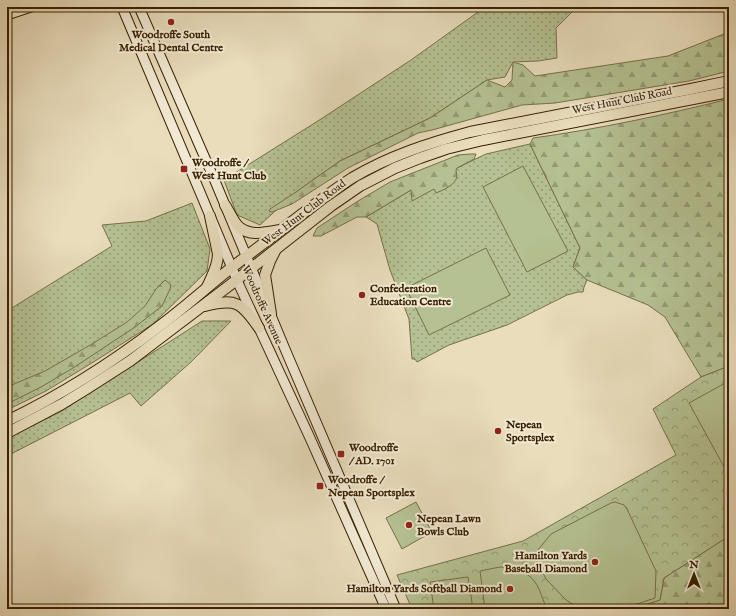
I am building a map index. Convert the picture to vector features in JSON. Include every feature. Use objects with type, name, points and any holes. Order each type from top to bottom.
[{"type":"main road","points":[[7,16],[31,7]]},
{"type":"main road","name":"Woodroffe Avenue","points":[[122,7],[232,268],[386,609]]},
{"type":"main road","name":"Woodroffe Avenue","points":[[139,7],[185,111],[396,609]]},
{"type":"main road","points":[[143,55],[157,50]]},
{"type":"main road","name":"West Hunt Club Road","points":[[7,421],[64,390],[110,362],[161,325],[282,229],[353,178],[383,162],[440,140],[470,132],[729,81]]},
{"type":"main road","name":"West Hunt Club Road","points":[[7,433],[62,404],[109,375],[154,343],[330,206],[360,186],[395,168],[446,149],[482,140],[729,92]]},
{"type":"main road","points":[[225,205],[238,226],[244,230],[256,233],[282,229]]},
{"type":"main road","points":[[206,288],[218,260],[210,216]]},
{"type":"main road","points":[[270,314],[265,275],[276,249]]},
{"type":"main road","points":[[201,307],[221,302],[237,304],[247,312],[259,328]]},
{"type":"main road","points":[[310,438],[321,433]]},
{"type":"green space","points":[[485,7],[579,7],[556,28],[557,58],[538,61],[513,62],[505,77],[487,80],[430,118],[340,161],[296,192],[260,225],[237,215],[224,180],[411,60]]},
{"type":"green space","points":[[729,32],[729,71],[689,81],[555,103],[522,105],[418,133],[348,168],[292,204],[272,212],[269,211],[340,161],[430,118],[487,80],[505,87],[512,80],[513,62],[523,65],[535,76],[668,56]]},
{"type":"green space","points":[[729,99],[729,366],[701,377],[665,317],[648,305],[587,280],[573,267],[580,248],[530,144],[533,138],[631,121]]},
{"type":"green space","points":[[528,124],[528,127],[473,139],[336,198],[335,197],[340,191],[368,173],[436,145]]},
{"type":"green space","points":[[530,144],[580,248],[573,267],[587,280],[583,292],[567,295],[507,325],[449,345],[417,362],[415,359],[412,359],[409,319],[390,270],[377,224],[366,217],[411,190],[486,154]]},
{"type":"green space","points":[[476,154],[474,159],[457,168],[456,179],[452,185],[445,189],[436,193],[434,189],[412,201],[411,190],[366,217],[357,217],[321,236],[313,236],[317,228],[390,182],[458,155]]},
{"type":"green space","points":[[523,166],[568,251],[527,272],[483,187]]},
{"type":"green space","points":[[192,203],[210,249],[207,271],[153,324],[46,391],[7,410],[7,311],[112,246],[102,225],[146,221]]},
{"type":"green space","points":[[486,248],[510,295],[429,335],[406,288]]},
{"type":"green space","points":[[165,280],[171,285],[162,306],[135,327],[73,368],[41,387],[7,404],[7,387],[45,371],[127,322],[145,306],[156,289]]},
{"type":"green space","points":[[202,321],[231,321],[191,362],[141,406],[130,393],[7,456],[7,438],[60,412]]},
{"type":"green space","points":[[729,366],[729,536],[664,578],[660,600],[632,609],[412,609],[397,575],[523,541],[676,455],[653,409],[701,377]]},
{"type":"green space","points":[[729,381],[729,476],[689,403]]},
{"type":"green space","name":"Nepean Lawn Bowls Club","points":[[416,502],[432,532],[402,549],[386,518]]},
{"type":"green space","name":"Hamilton Yards Baseball Diamond","points":[[615,502],[624,505],[627,509],[656,571],[655,598],[615,609],[580,609],[566,600],[546,579],[534,555],[551,534]]},
{"type":"green space","points":[[729,536],[729,609],[633,609],[660,600],[664,578]]},
{"type":"green space","name":"Hamilton Yards Softball Diamond","points":[[500,567],[519,570],[532,578],[547,609],[485,609],[480,571]]},
{"type":"green space","points":[[468,577],[473,609],[434,609],[430,582]]},
{"type":"place","name":"Woodroffe South Medical Dental Centre","points":[[171,22]]},
{"type":"place","name":"Woodroffe / West Hunt Club","points":[[184,169]]},
{"type":"place","name":"Confederation Education Centre","points":[[362,295]]},
{"type":"place","name":"Nepean Sportsplex","points":[[498,431]]},
{"type":"place","name":"Woodroffe / AD. 1701","points":[[341,454]]},
{"type":"place","name":"Woodroffe / Nepean Sportsplex","points":[[320,486]]},
{"type":"place","name":"Nepean Lawn Bowls Club","points":[[409,525]]},
{"type":"place","name":"Hamilton Yards Baseball Diamond","points":[[595,562]]},
{"type":"place","name":"Hamilton Yards Softball Diamond","points":[[510,589]]}]
